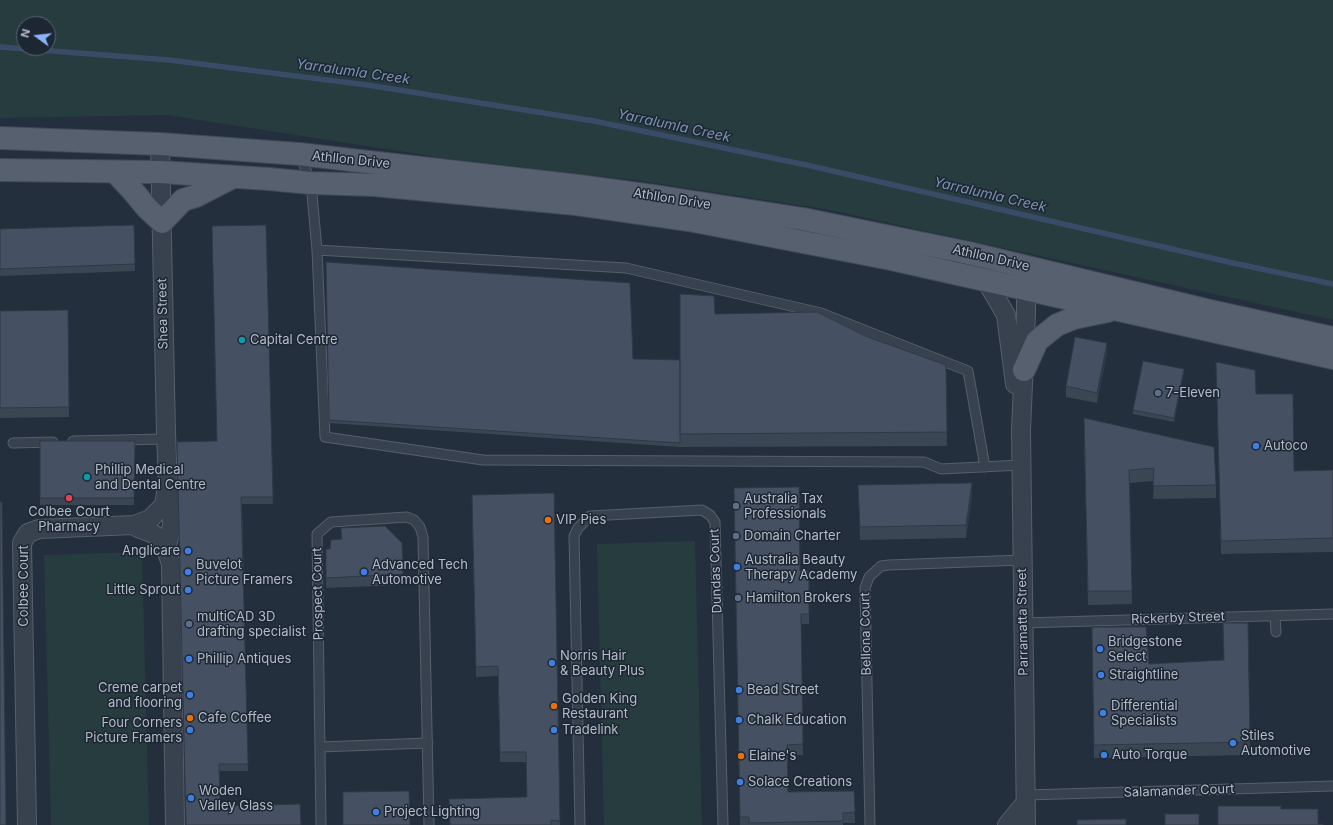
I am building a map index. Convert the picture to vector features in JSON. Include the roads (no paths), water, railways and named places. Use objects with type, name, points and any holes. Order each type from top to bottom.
[{"type":"main road","name":"Athllon Drive","points":[[0,138],[160,144],[300,154],[645,195],[803,219],[970,252],[1210,311],[1333,338]]},
{"type":"main road","name":"Athllon Drive","points":[[0,170],[160,172],[312,183],[374,185],[576,204],[689,220],[892,259],[1333,358]]},
{"type":"main road","points":[[115,172],[147,208],[162,222],[183,200],[196,196],[234,177]]},
{"type":"main road","points":[[970,252],[992,267],[1019,277],[1026,289]]},
{"type":"main road","points":[[1024,370],[1038,341],[1057,325],[1074,318],[1117,309]]},
{"type":"street","name":"Shea Street","points":[[160,144],[166,439],[168,484],[172,506],[172,526],[166,549]]},
{"type":"street","name":"Parramatta Street","points":[[985,279],[1006,315],[1021,418]]},
{"type":"street","name":"Parramatta Street","points":[[1026,289],[1021,418],[1026,825]]},
{"type":"street","name":"Shea Street","points":[[134,525],[150,519],[164,504],[168,484]]},
{"type":"street","name":"Colbee Court","points":[[27,825],[22,543],[28,533],[39,529],[134,525],[152,533],[159,538],[166,549],[171,564],[175,825]]},
{"type":"street","points":[[1007,825],[1026,799]]},
{"type":"lane","points":[[300,154],[312,183],[317,250],[326,437],[483,460],[924,462],[941,469],[1021,465]]},
{"type":"lane","points":[[317,250],[626,268],[821,313],[968,371],[985,467]]},
{"type":"lane","points":[[13,443],[166,439]]},
{"type":"lane","name":"Dundas Court","points":[[580,825],[574,536],[578,528],[590,516],[702,510],[710,515],[715,522],[723,825]]},
{"type":"lane","name":"Prospect Court","points":[[321,825],[317,534],[330,522],[407,517],[414,520],[420,527],[423,537],[429,825]]},
{"type":"lane","name":"Bellona Court","points":[[870,825],[865,588],[869,577],[881,566],[889,565],[1022,560]]},
{"type":"lane","name":"Rickerby Street","points":[[1023,623],[1333,614]]},
{"type":"lane","points":[[1275,616],[1276,632]]},
{"type":"lane","points":[[320,747],[428,743]]},
{"type":"lane","name":"Salamander Court","points":[[1026,799],[1333,786]]},
{"type":"waterway","name":"Yarralumla Creek","points":[[0,47],[169,60],[367,85],[594,121],[811,166],[1233,263],[1333,284]]},
{"type":"place","name":"Capital Centre","points":[[242,340]]},
{"type":"place","name":"7-Eleven","points":[[1158,393]]},
{"type":"place","name":"Autoco","points":[[1256,446]]},
{"type":"place","name":"Phillip Medical and Dental Centre","points":[[87,477]]},
{"type":"place","name":"Colbee Court Pharmacy","points":[[69,498]]},
{"type":"place","name":"Australia Tax Professionals","points":[[736,506]]},
{"type":"place","name":"VIP Pies","points":[[548,520]]},
{"type":"place","name":"Domain Charter","points":[[736,536]]},
{"type":"place","name":"Anglicare","points":[[188,551]]},
{"type":"place","name":"Australia Beauty Therapy Academy","points":[[737,567]]},
{"type":"place","name":"Buvelot Picture Framers","points":[[188,572]]},
{"type":"place","name":"Advanced Tech Automotive","points":[[364,572]]},
{"type":"place","name":"Little Sprout","points":[[188,590]]},
{"type":"place","name":"Hamilton Brokers","points":[[738,598]]},
{"type":"place","name":"multiCAD 3D drafting specialist","points":[[189,624]]},
{"type":"place","name":"Bridgestone Select","points":[[1100,649]]},
{"type":"place","name":"Phillip Antiques","points":[[189,659]]},
{"type":"place","name":"Norris Hair & Beauty Plus","points":[[552,663]]},
{"type":"place","name":"Straightline","points":[[1101,675]]},
{"type":"place","name":"Bead Street","points":[[739,690]]},
{"type":"place","name":"Creme carpet and flooring","points":[[190,695]]},
{"type":"place","name":"Golden King Restaurant","points":[[554,706]]},
{"type":"place","name":"Differential Specialists","points":[[1103,713]]},
{"type":"place","name":"Cafe Coffee","points":[[190,718]]},
{"type":"place","name":"Chalk Education","points":[[739,720]]},
{"type":"place","name":"Four Corners Picture Framers","points":[[190,730]]},
{"type":"place","name":"Tradelink","points":[[554,730]]},
{"type":"place","name":"Stiles Automotive","points":[[1233,743]]},
{"type":"place","name":"Auto Torque","points":[[1104,755]]},
{"type":"place","name":"Elaine's","points":[[741,756]]},
{"type":"place","name":"Solace Creations","points":[[740,782]]},
{"type":"place","name":"Woden Valley Glass","points":[[191,798]]},
{"type":"place","name":"Project Lighting","points":[[376,812]]}]
